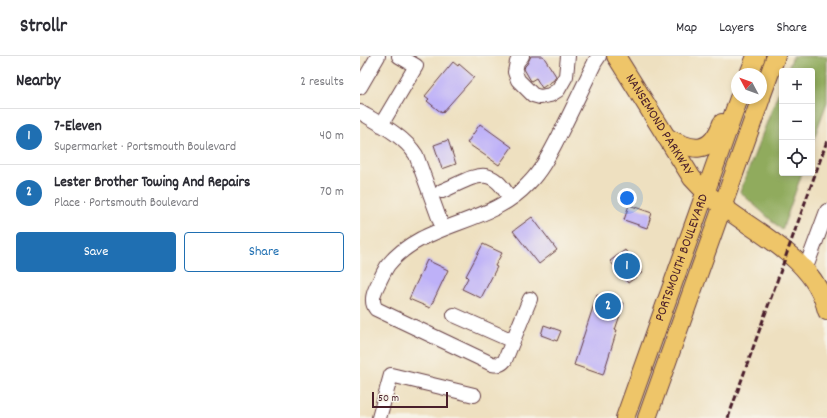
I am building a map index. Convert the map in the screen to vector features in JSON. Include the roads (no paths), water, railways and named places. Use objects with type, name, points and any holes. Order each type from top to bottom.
[{"type":"main road","name":"NANSEMOND PARKWAY","points":[[616,56],[692,178],[705,193],[787,253],[806,270],[819,289],[827,310]]},
{"type":"main road","name":"PORTSMOUTH BOULEVARD","points":[[767,81],[776,56]]},
{"type":"main road","points":[[666,137],[683,146],[691,148],[706,146],[714,140],[718,134],[731,99]]},
{"type":"main road","name":"PORTSMOUTH BOULEVARD","points":[[625,418],[737,104]]},
{"type":"main road","name":"PORTSMOUTH BOULEVARD","points":[[647,418],[759,104]]},
{"type":"street","points":[[360,87],[378,56]]},
{"type":"street","points":[[381,125],[416,66],[400,56]]},
{"type":"street","points":[[522,56],[517,62],[515,72],[518,80],[533,95],[540,97],[550,95],[558,90],[566,76],[568,56]]},
{"type":"street","points":[[530,299],[505,360],[501,364],[492,364],[376,309],[372,300],[376,288],[388,266],[410,245],[425,236],[494,210],[528,185],[540,170],[599,56]]},
{"type":"street","points":[[360,112],[411,147],[416,155],[443,229]]},
{"type":"street","points":[[442,191],[484,175],[494,177],[504,188],[510,199]]},
{"type":"street","points":[[806,270],[827,211]]},
{"type":"street","points":[[454,315],[513,341]]},
{"type":"street","points":[[379,418],[391,375],[474,395]]},
{"type":"railway","points":[[728,418],[827,141]]},
{"type":"place","name":"7-Eleven","points":[[627,266]]},
{"type":"place","name":"Lester Brother Towing And Repairs","points":[[608,306]]}]
